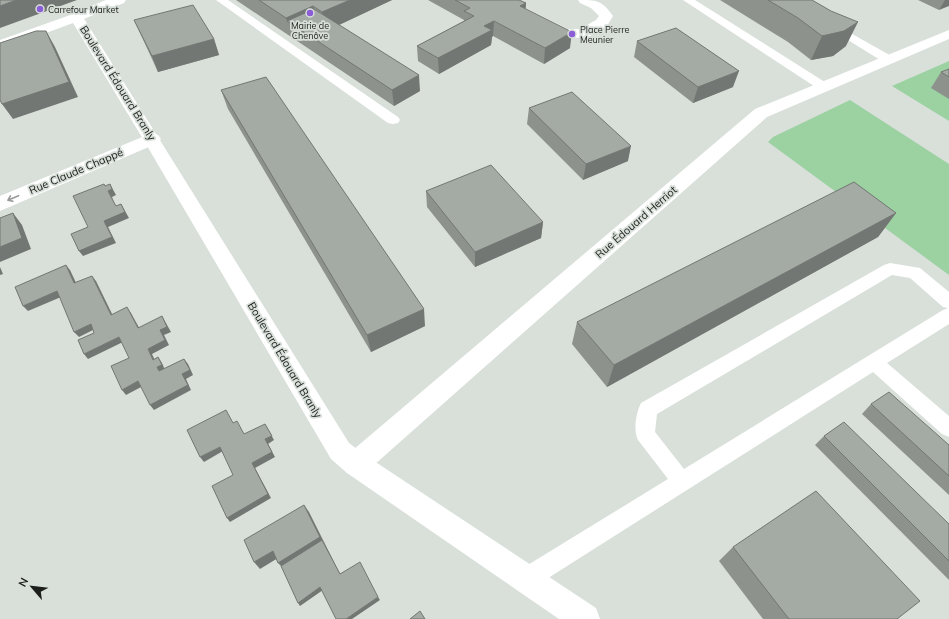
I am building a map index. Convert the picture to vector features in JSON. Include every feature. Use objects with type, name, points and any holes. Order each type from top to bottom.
[{"type":"street","points":[[0,45],[119,0]]},
{"type":"street","points":[[498,0],[558,31],[577,35],[583,34],[602,23],[606,16],[596,5],[585,0]]},
{"type":"street","name":"Boulevard Édouard Branly","points":[[76,17],[152,139],[340,451],[356,464],[578,617]]},
{"type":"street","name":"Rue Édouard Herriot","points":[[356,464],[761,113],[949,34]]},
{"type":"street","name":"Rue Claude Chappé","points":[[0,204],[152,139]]},
{"type":"lane","points":[[221,0],[394,120]]},
{"type":"lane","points":[[688,0],[824,87]]},
{"type":"lane","points":[[822,20],[889,60]]},
{"type":"lane","points":[[682,482],[646,434],[648,409],[890,269],[914,272],[949,302]]},
{"type":"lane","points":[[526,580],[949,315]]},
{"type":"lane","points":[[874,362],[949,428]]},
{"type":"green space","points":[[949,61],[949,121],[892,86]]},
{"type":"green space","points":[[850,100],[949,164],[949,275],[768,142],[773,137]]},
{"type":"building","points":[[0,0],[16,0],[0,6]]},
{"type":"building","points":[[259,0],[350,0],[322,12],[313,6],[286,18]]},
{"type":"building","points":[[455,0],[519,0],[526,3],[520,6],[572,32],[545,48],[494,21],[484,26],[492,30],[438,58],[417,46],[474,16],[464,11],[470,8]]},
{"type":"building","points":[[768,0],[812,0],[831,11],[858,22],[844,31],[822,36],[798,18]]},
{"type":"building","points":[[193,5],[214,39],[152,56],[134,20]]},
{"type":"building","points":[[314,9],[419,75],[392,90],[287,21]]},
{"type":"building","points":[[676,28],[739,71],[698,87],[637,41]]},
{"type":"building","points":[[36,31],[46,31],[69,82],[2,104],[0,100],[0,43]]},
{"type":"building","points":[[949,69],[949,77],[941,72]]},
{"type":"building","points":[[266,77],[424,309],[367,335],[221,90]]},
{"type":"building","points":[[572,92],[631,146],[586,164],[529,108]]},
{"type":"building","points":[[491,165],[543,222],[475,252],[426,191]]},
{"type":"building","points":[[854,182],[896,213],[614,365],[577,322]]},
{"type":"building","points":[[104,184],[105,186],[110,184],[112,189],[108,191],[112,199],[116,206],[121,204],[125,212],[104,221],[112,237],[79,251],[71,234],[88,227],[73,196]]},
{"type":"building","points":[[13,213],[22,238],[0,247],[0,218]]},
{"type":"building","points":[[66,265],[74,283],[92,276],[111,315],[127,307],[138,328],[162,316],[167,327],[160,330],[165,340],[148,349],[153,360],[158,357],[162,365],[157,367],[159,371],[184,359],[190,370],[182,374],[188,385],[150,405],[138,381],[122,390],[111,366],[129,358],[119,337],[84,354],[78,340],[94,333],[91,324],[74,332],[57,291],[23,306],[15,287]]},
{"type":"building","points":[[889,392],[949,445],[949,476],[871,404]]},
{"type":"building","points":[[226,410],[233,423],[237,421],[244,434],[265,424],[272,436],[265,439],[272,452],[252,463],[268,494],[227,518],[212,486],[233,475],[220,447],[200,457],[187,430]]},
{"type":"building","points":[[844,422],[949,524],[949,561],[824,436]]},
{"type":"building","points":[[816,491],[920,601],[897,619],[789,619],[733,547]]},
{"type":"building","points":[[304,505],[320,537],[278,563],[273,551],[254,562],[244,540]]},
{"type":"building","points":[[322,540],[340,574],[360,562],[378,597],[346,619],[336,619],[320,587],[298,603],[281,566]]},
{"type":"building","points":[[420,611],[425,619],[410,619]]},
{"type":"place","name":"Carrefour Market","points":[[40,9]]},
{"type":"place","name":"Mairie de Chenôve","points":[[310,13]]},
{"type":"place","name":"Place Pierre Meunier","points":[[572,34]]}]
